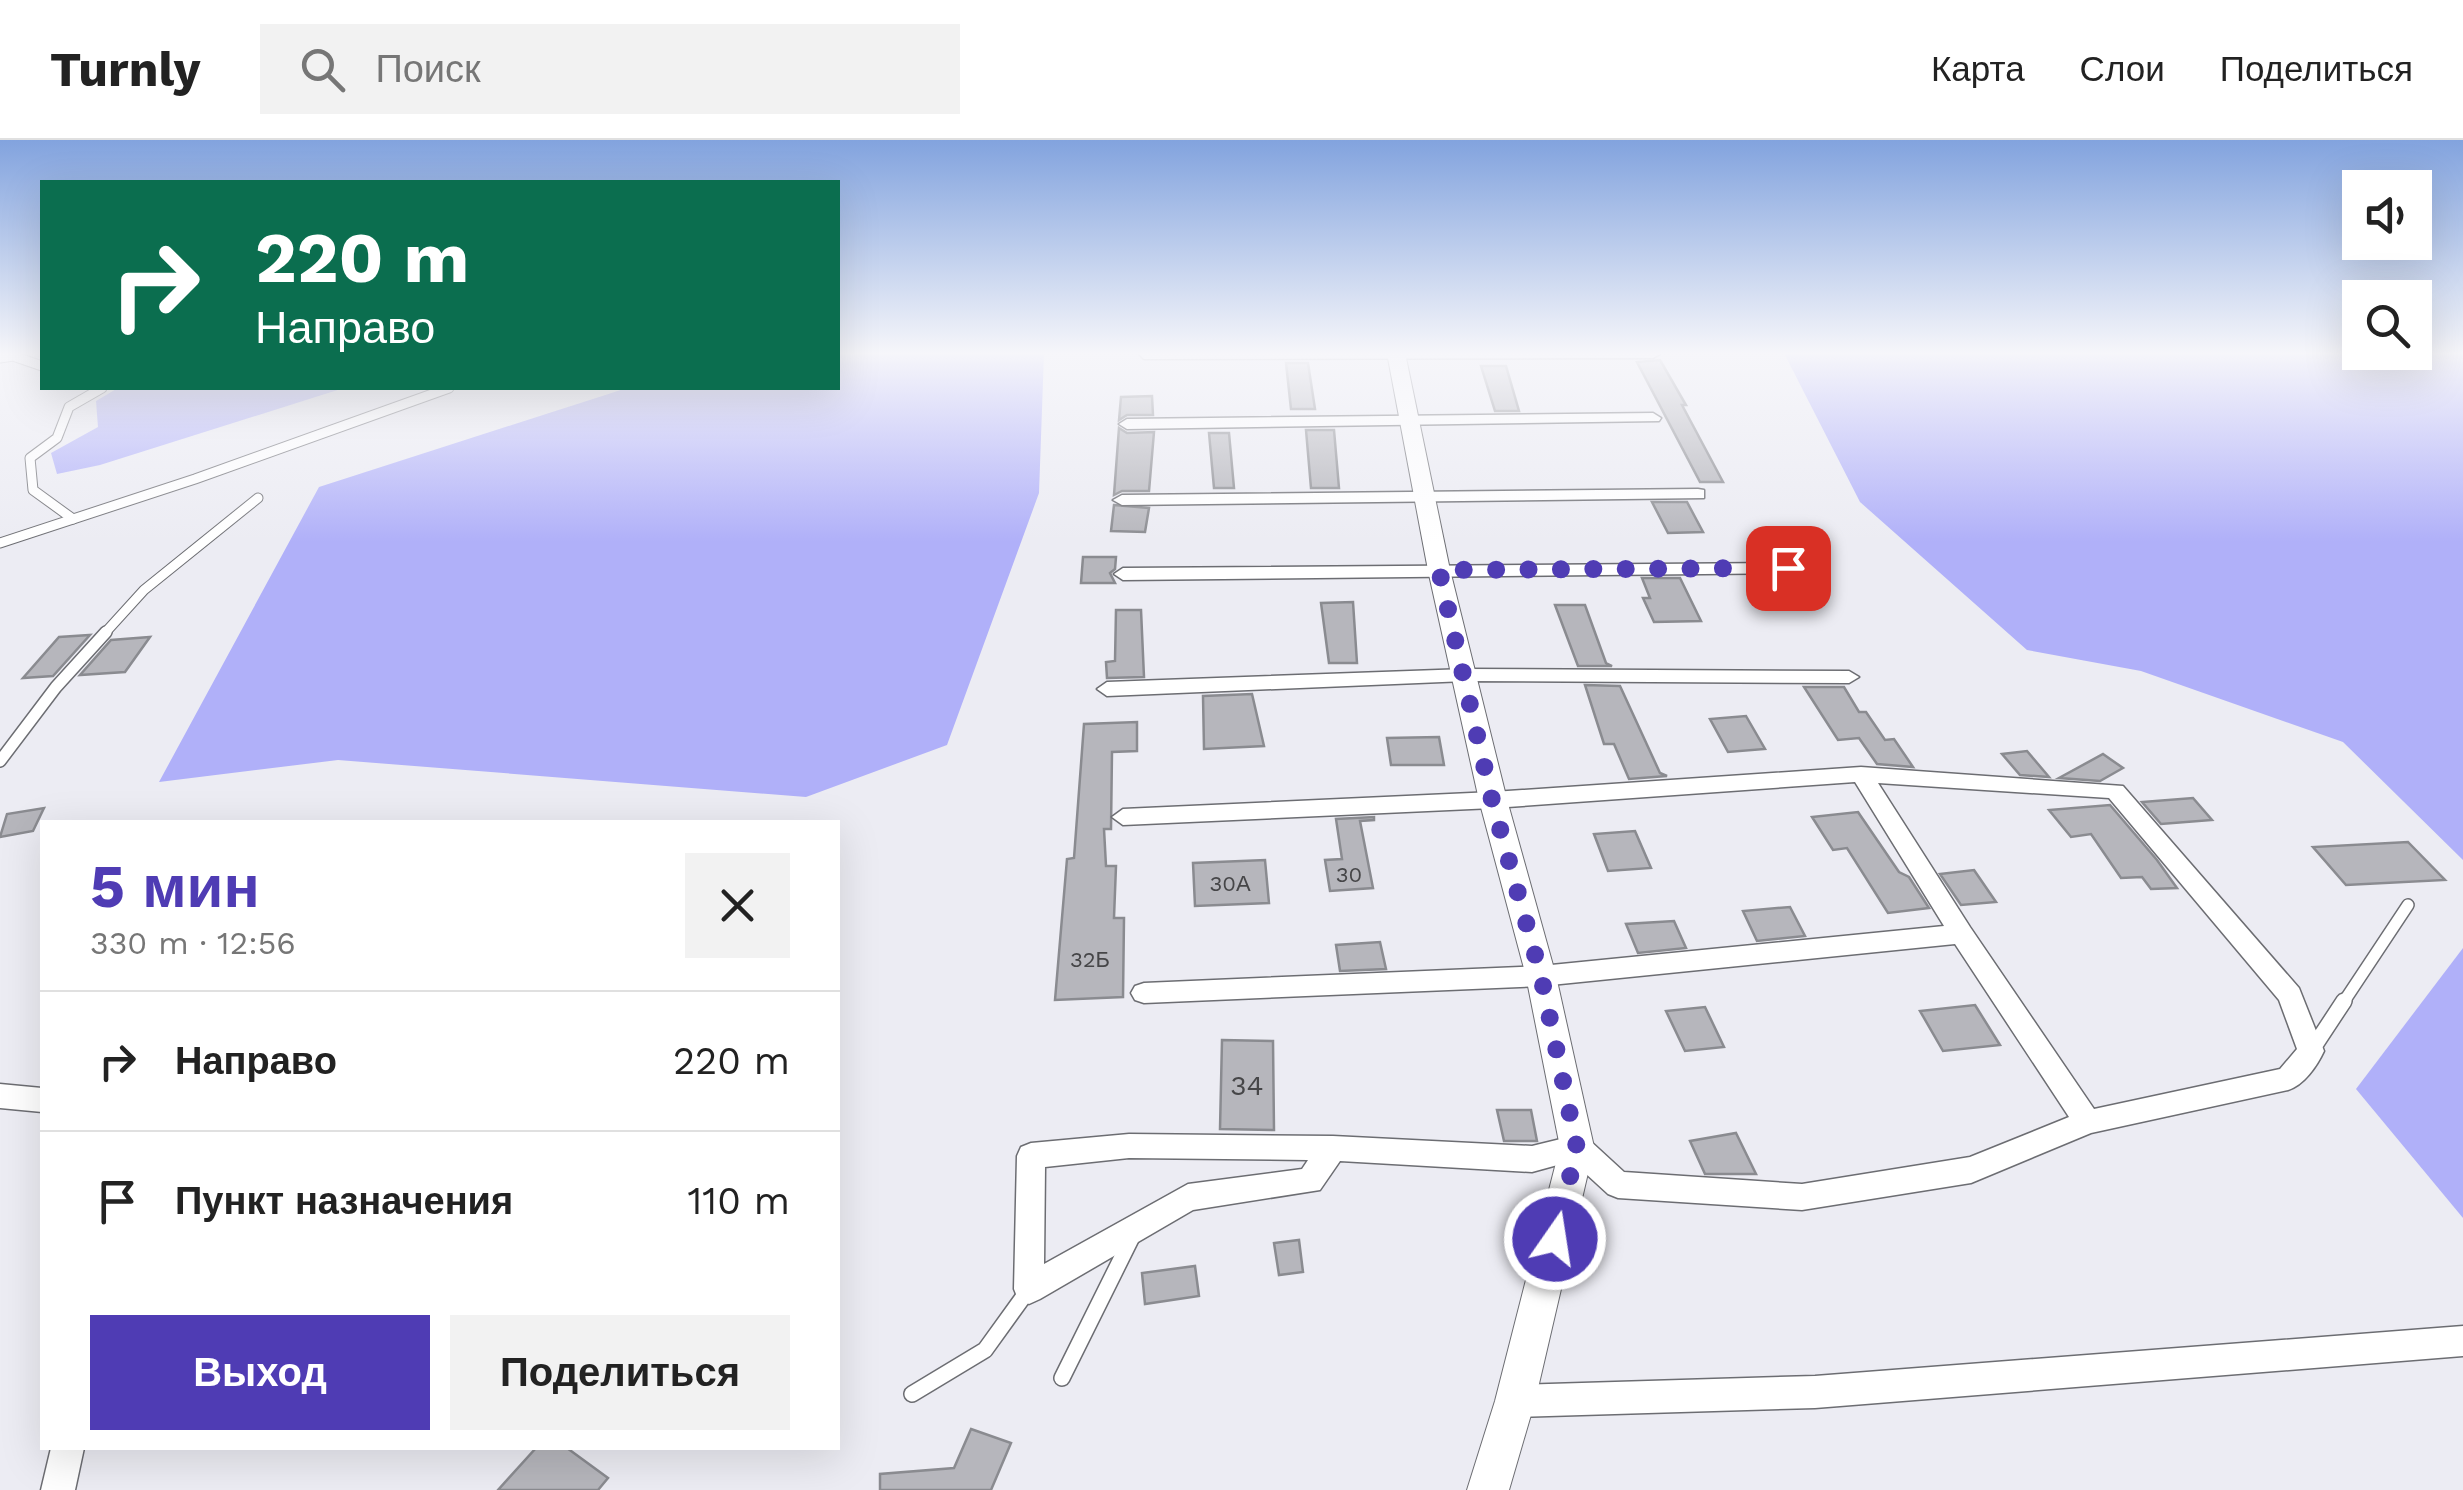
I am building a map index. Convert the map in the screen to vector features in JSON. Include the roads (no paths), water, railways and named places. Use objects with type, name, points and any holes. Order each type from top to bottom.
[{"type":"street","points":[[1409,416],[1439,570],[1492,800],[1541,976],[1577,1148],[1515,1401],[1488,1490]]},
{"type":"street","points":[[1126,424],[1653,418]]},
{"type":"street","points":[[1122,500],[1698,494]]},
{"type":"street","points":[[1123,574],[1788,568]]},
{"type":"street","points":[[1107,690],[1466,675],[1849,678]]},
{"type":"street","points":[[1861,774],[2088,1122]]},
{"type":"street","points":[[1123,817],[1492,800],[1861,774],[2115,790],[2290,996],[2311,1051],[2288,1079],[2088,1122],[1971,1170],[1802,1197],[1618,1185],[1577,1148]]},
{"type":"street","points":[[1144,992],[1541,976],[1962,934]]},
{"type":"street","points":[[0,1096],[40,1100]]},
{"type":"street","points":[[1029,1288],[1031,1156],[1130,1146],[1334,1148],[1532,1159],[1577,1148]]},
{"type":"street","points":[[1029,1288],[1188,1197],[1310,1181],[1334,1148]]},
{"type":"street","points":[[1515,1401],[1815,1392],[2463,1341]]},
{"type":"street","points":[[58,1490],[68,1450]]},
{"type":"lane","points":[[66,416],[57,438],[30,458],[33,490],[73,519]]},
{"type":"lane","points":[[0,543],[369,416]]},
{"type":"lane","points":[[0,761],[56,686],[144,590],[258,498]]},
{"type":"lane","points":[[2311,1051],[2408,905]]},
{"type":"lane","points":[[1062,1378],[1137,1226]]},
{"type":"lane","points":[[912,1394],[986,1350],[1029,1288]]}]
